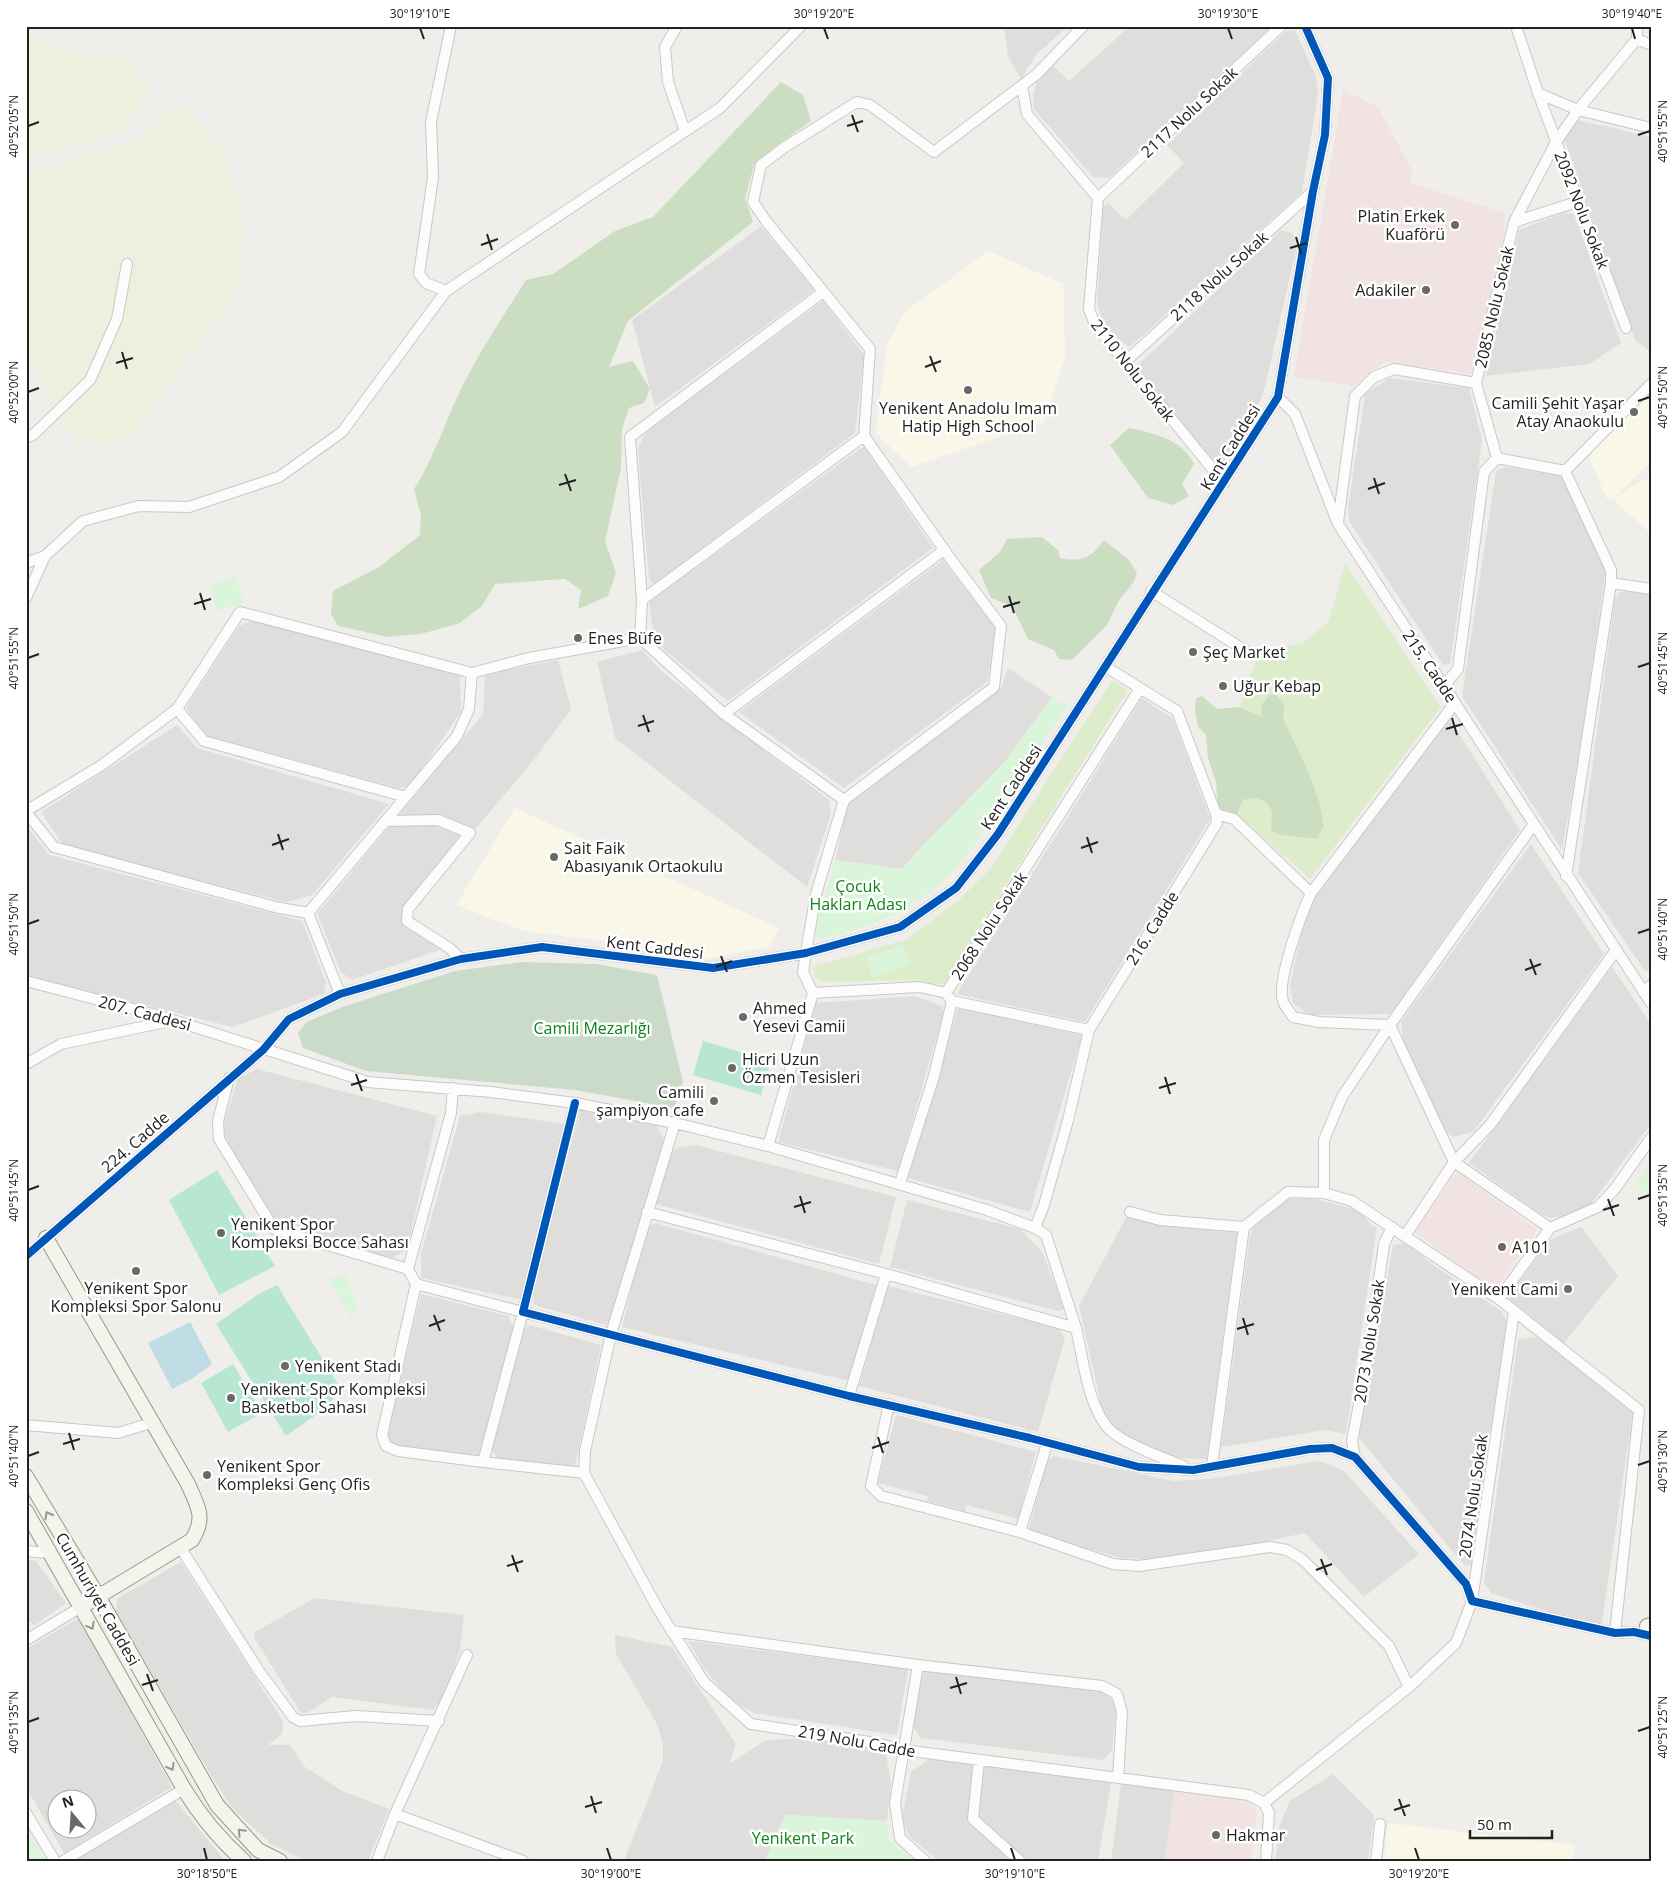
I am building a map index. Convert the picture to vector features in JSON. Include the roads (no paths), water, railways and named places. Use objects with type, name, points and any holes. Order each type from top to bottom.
[{"type":"street","points":[[446,291],[426,283],[419,274],[433,178],[431,122],[451,26]]},
{"type":"street","points":[[677,26],[665,47],[668,82],[685,131]]},
{"type":"street","points":[[26,563],[45,556],[83,521],[139,506],[190,507],[279,477],[342,432],[446,291],[720,108],[801,26]]},
{"type":"street","points":[[768,1146],[813,993],[803,972],[806,953],[816,894],[844,800],[994,687],[1001,626],[944,550],[864,436],[870,350],[766,221],[753,202],[761,165],[857,102],[870,105],[934,152],[1022,86],[1083,26]]},
{"type":"street","name":"2117 Nolu Sokak","points":[[1098,198],[1281,26]]},
{"type":"street","name":"Kent Caddesi","points":[[263,1050],[289,1019],[340,994],[461,959],[542,948],[713,968],[806,953],[900,927],[956,888],[998,834],[1106,668],[1151,591],[1224,483],[1278,397],[1313,192],[1325,135],[1328,78],[1305,26]]},
{"type":"street","name":"2092 Nolu Sokak","points":[[1516,26],[1538,93],[1626,328]]},
{"type":"street","points":[[1637,26],[1637,39],[1651,45]]},
{"type":"street","name":"2085 Nolu Sokak","points":[[1497,458],[1476,382],[1514,222],[1556,142],[1578,110],[1637,39]]},
{"type":"street","points":[[1022,86],[1027,114],[1098,198]]},
{"type":"street","points":[[1538,93],[1578,110],[1651,128]]},
{"type":"street","name":"2118 Nolu Sokak","points":[[1126,361],[1313,192]]},
{"type":"street","name":"2110 Nolu Sokak","points":[[1098,198],[1088,309],[1095,326],[1126,361],[1224,483]]},
{"type":"street","points":[[1514,222],[1580,201]]},
{"type":"street","points":[[26,438],[33,434],[90,380],[116,319],[128,264]]},
{"type":"street","points":[[640,638],[642,600],[630,437],[823,292]]},
{"type":"street","points":[[1338,524],[1355,396],[1374,377],[1394,369],[1476,382]]},
{"type":"street","points":[[1565,471],[1651,384]]},
{"type":"street","name":"215. Cadde","points":[[1278,397],[1295,414],[1338,524],[1566,876],[1616,950],[1647,989],[1651,1003]]},
{"type":"street","points":[[642,600],[864,436]]},
{"type":"street","points":[[1443,687],[1458,669],[1484,472],[1497,458],[1565,471]]},
{"type":"street","points":[[1565,471],[1611,570],[1611,584],[1566,876]]},
{"type":"street","points":[[724,714],[944,550]]},
{"type":"street","points":[[26,598],[45,556]]},
{"type":"street","points":[[1611,584],[1651,589]]},
{"type":"street","points":[[1151,591],[1249,653]]},
{"type":"street","points":[[308,912],[275,907],[54,847],[26,812],[102,765],[177,709],[240,612],[472,672],[529,658],[640,638]]},
{"type":"street","points":[[640,638],[724,714],[844,800]]},
{"type":"street","points":[[1106,668],[1139,690],[1177,711],[1216,814],[1234,819],[1311,893]]},
{"type":"street","points":[[308,912],[457,736],[469,709],[472,672]]},
{"type":"street","name":"2068 Nolu Sokak","points":[[900,1183],[934,1076],[949,996],[1139,690]]},
{"type":"street","points":[[1390,1025],[1319,1022],[1293,1017],[1282,1000],[1284,976],[1301,913],[1311,893],[1454,703]]},
{"type":"street","points":[[177,709],[204,741],[406,797]]},
{"type":"street","name":"216. Cadde","points":[[1036,1228],[1068,1120],[1089,1030],[1217,823],[1216,814]]},
{"type":"street","points":[[385,821],[438,820],[470,834],[408,910],[407,921],[448,947],[461,959]]},
{"type":"street","points":[[1324,1193],[1324,1140],[1342,1097],[1390,1025],[1534,824]]},
{"type":"street","points":[[308,912],[340,994]]},
{"type":"street","points":[[1405,1236],[1454,1162],[1490,1125],[1616,950]]},
{"type":"street","name":"207. Caddesi","points":[[26,981],[172,1020],[368,1082],[453,1088],[574,1103],[675,1123],[768,1146],[900,1183],[1036,1228]]},
{"type":"street","points":[[813,993],[920,987],[949,996],[1089,1030]]},
{"type":"street","points":[[26,1064],[61,1044],[172,1020]]},
{"type":"street","points":[[1390,1025],[1454,1162],[1550,1228]]},
{"type":"street","name":"224. Cadde","points":[[26,1256],[263,1050]]},
{"type":"street","points":[[229,1078],[218,1121],[219,1139],[274,1229],[408,1269]]},
{"type":"street","points":[[453,1088],[451,1113],[408,1269],[416,1284],[382,1435],[386,1446],[398,1451],[584,1472],[585,1451],[611,1334],[675,1123]]},
{"type":"street","points":[[483,1462],[523,1312],[574,1103]]},
{"type":"street","points":[[1499,1298],[1550,1228],[1598,1207],[1614,1190],[1651,1138]]},
{"type":"street","points":[[1130,1212],[1160,1220],[1244,1227],[1288,1192],[1324,1193],[1352,1201],[1499,1298],[1638,1410],[1615,1633]]},
{"type":"street","points":[[647,1212],[886,1274],[1076,1328]]},
{"type":"street","points":[[1212,1466],[1244,1227]]},
{"type":"street","name":"2073 Nolu Sokak","points":[[1355,1457],[1352,1441],[1369,1352],[1384,1244],[1392,1227]]},
{"type":"street","points":[[1036,1228],[1046,1235],[1076,1328],[1093,1402],[1110,1430],[1135,1445],[1193,1470]]},
{"type":"street","points":[[26,1640],[192,1540],[199,1529],[200,1513],[188,1484],[151,1423],[46,1238]]},
{"type":"street","points":[[849,1396],[886,1274]]},
{"type":"street","points":[[416,1284],[849,1396],[889,1404],[1138,1466],[1193,1470],[1310,1449],[1332,1448],[1355,1457],[1466,1584],[1472,1601],[1615,1633],[1634,1632],[1650,1628]]},
{"type":"street","name":"2074 Nolu Sokak","points":[[1264,1803],[1409,1687],[1456,1643],[1472,1601],[1514,1311]]},
{"type":"street","points":[[889,1404],[871,1486],[881,1496],[1020,1532],[1113,1564],[1139,1566],[1270,1547],[1287,1550],[1303,1560],[1390,1646],[1409,1687]]},
{"type":"street","points":[[26,1425],[118,1433],[151,1423]]},
{"type":"street","points":[[1020,1532],[1047,1444]]},
{"type":"street","name":"219 Nolu Cadde","points":[[584,1472],[671,1631],[704,1682],[751,1724],[876,1742],[904,1750],[1249,1795],[1264,1803]]},
{"type":"street","name":"Cumhuriyet Caddesi","points":[[26,1476],[98,1596],[217,1805],[258,1850],[280,1861]]},
{"type":"street","name":"Cumhuriyet Caddesi","points":[[26,1512],[202,1819],[222,1842],[244,1861]]},
{"type":"street","points":[[180,1547],[259,1671],[293,1718],[300,1721],[356,1716],[438,1721]]},
{"type":"street","points":[[26,1551],[50,1553]]},
{"type":"street","points":[[671,1631],[1102,1686],[1117,1694],[1122,1712],[1118,1778]]},
{"type":"street","points":[[377,1861],[395,1814],[467,1655]]},
{"type":"street","points":[[918,1664],[895,1803],[900,1838],[925,1861]]},
{"type":"street","points":[[979,1760],[973,1818],[1020,1861]]},
{"type":"street","points":[[63,1861],[184,1789]]},
{"type":"street","points":[[1264,1803],[1269,1813],[1266,1861]]},
{"type":"street","points":[[26,1813],[54,1861]]},
{"type":"street","points":[[395,1814],[510,1858],[523,1861]]},
{"type":"street","points":[[1376,1861],[1380,1824]]},
{"type":"water","points":[[190,1322],[212,1364],[193,1378],[172,1389],[148,1343]]},
{"type":"place","name":"Platin Erkek Kuaförü","points":[[1455,225]]},
{"type":"place","name":"Adakiler","points":[[1426,290]]},
{"type":"place","name":"Yenikent Anadolu Imam Hatip High School","points":[[968,390]]},
{"type":"place","name":"Camili Şehit Yaşar Atay Anaokulu","points":[[1634,412]]},
{"type":"place","name":"Enes Büfe","points":[[578,638]]},
{"type":"place","name":"Şeç Market","points":[[1193,652]]},
{"type":"place","name":"Uğur Kebap","points":[[1223,686]]},
{"type":"place","name":"Sait Faik Abasıyanık Ortaokulu","points":[[554,857]]},
{"type":"place","name":"Ahmed Yesevi Camii","points":[[743,1017]]},
{"type":"place","name":"Hicri Uzun Özmen Tesisleri","points":[[732,1068]]},
{"type":"place","name":"Camili şampiyon cafe","points":[[714,1101]]},
{"type":"place","name":"Yenikent Spor Kompleksi Bocce Sahası","points":[[221,1233]]},
{"type":"place","name":"A101","points":[[1502,1247]]},
{"type":"place","name":"Yenikent Spor Kompleksi Spor Salonu","points":[[136,1271]]},
{"type":"place","name":"Yenikent Cami","points":[[1568,1289]]},
{"type":"place","name":"Yenikent Stadı","points":[[285,1366]]},
{"type":"place","name":"Yenikent Spor Kompleksi Basketbol Sahası","points":[[231,1398]]},
{"type":"place","name":"Yenikent Spor Kompleksi Genç Ofis","points":[[207,1475]]},
{"type":"place","name":"Hakmar","points":[[1216,1835]]},
{"type":"park label","name":"Çocuk Hakları Adası","points":[[858,895]]},
{"type":"park label","name":"Camili Mezarlığı","points":[[592,1028]]},
{"type":"park label","name":"Yenikent Park","points":[[803,1838]]}]
